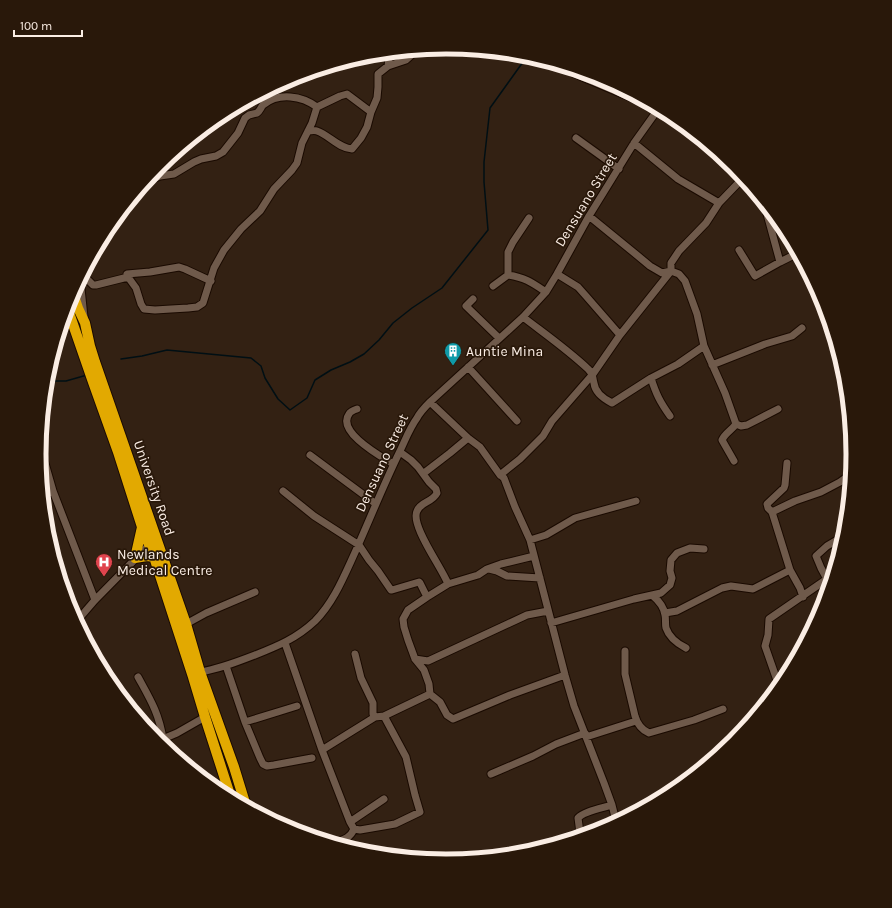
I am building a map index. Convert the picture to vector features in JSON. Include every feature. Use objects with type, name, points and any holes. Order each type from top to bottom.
[{"type":"highway","name":"University Road","points":[[76,301],[85,323],[90,346],[153,541],[186,624],[205,716],[228,790]]},
{"type":"highway","name":"University Road","points":[[70,316],[83,350],[92,382],[118,452],[142,527],[153,541],[154,557],[197,674],[234,767],[244,799]]},
{"type":"highway","points":[[142,527],[135,558],[147,556],[154,557]]},
{"type":"street","points":[[308,131],[318,131],[340,145],[348,149],[352,149],[361,138],[367,127],[377,98],[378,74],[388,66],[406,60],[411,56]]},
{"type":"street","points":[[388,66],[389,58]]},
{"type":"street","points":[[128,277],[136,288],[140,304],[144,308],[155,310],[197,307],[203,303],[214,268],[224,250],[241,229],[260,211],[274,189],[297,163],[302,143],[317,107],[340,96],[348,94],[371,112]]},
{"type":"street","points":[[157,177],[174,174],[194,162],[216,156],[223,152],[238,133],[245,118],[249,115],[257,113],[263,106],[277,98],[289,96],[294,97],[311,103],[317,107]]},
{"type":"street","name":"Densuano Street","points":[[197,674],[226,666],[285,643],[305,630],[325,610],[340,584],[359,545],[405,438],[413,424],[430,402],[523,316],[546,292],[589,216],[634,143],[655,113]]},
{"type":"street","points":[[576,138],[619,169]]},
{"type":"street","points":[[634,143],[678,179],[719,203]]},
{"type":"street","points":[[500,475],[520,459],[543,436],[552,421],[593,374],[620,335],[671,271],[671,263],[679,251],[706,223],[719,203],[739,182]]},
{"type":"street","points":[[589,216],[650,266],[662,273],[671,271],[679,274],[685,281],[698,314],[704,346],[725,393],[736,424]]},
{"type":"street","points":[[768,216],[780,262]]},
{"type":"street","points":[[508,275],[508,252],[529,218]]},
{"type":"street","points":[[739,250],[755,276],[793,256]]},
{"type":"street","points":[[86,278],[93,285],[128,277],[127,274],[179,267],[210,281]]},
{"type":"street","points":[[557,274],[578,287],[620,335]]},
{"type":"street","points":[[492,286],[508,275],[531,282],[546,292]]},
{"type":"street","points":[[81,290],[85,323]]},
{"type":"street","points":[[473,299],[466,306],[499,338]]},
{"type":"street","points":[[523,316],[589,370],[593,374],[597,392],[612,403],[651,378],[678,364],[704,346]]},
{"type":"street","points":[[712,365],[765,344],[792,336],[802,328]]},
{"type":"street","points":[[468,367],[517,421]]},
{"type":"street","points":[[651,378],[655,393],[670,416]]},
{"type":"street","points":[[430,402],[468,438],[480,447],[500,475],[504,478],[530,540],[574,706],[612,805],[615,817]]},
{"type":"street","points":[[357,409],[349,413],[346,419],[347,427],[351,433],[356,439],[394,464]]},
{"type":"street","points":[[736,424],[741,426],[747,425],[778,409]]},
{"type":"street","points":[[734,461],[722,440],[723,436],[736,424]]},
{"type":"street","points":[[424,473],[468,438]]},
{"type":"street","points":[[400,452],[411,460],[424,473],[429,482],[436,489],[437,493],[435,497],[431,501],[420,506],[416,512],[415,519],[427,546],[445,576],[448,584]]},
{"type":"street","points":[[310,455],[376,504]]},
{"type":"street","points":[[787,463],[784,488],[767,504],[768,508],[772,512],[790,570],[800,588],[803,597]]},
{"type":"street","points":[[47,469],[53,491],[95,600]]},
{"type":"street","points":[[772,512],[795,501],[821,492],[845,478]]},
{"type":"street","points":[[48,493],[53,491]]},
{"type":"street","points":[[283,491],[314,516],[359,545],[391,590],[419,582],[427,596]]},
{"type":"street","points":[[530,540],[546,534],[575,518],[636,501]]},
{"type":"street","points":[[80,617],[135,558],[153,541]]},
{"type":"street","points":[[827,576],[821,568],[816,556],[827,546],[836,541]]},
{"type":"street","points":[[551,623],[634,599],[661,593],[670,585],[672,578],[670,571],[671,560],[677,553],[690,548],[704,548]]},
{"type":"street","points":[[534,556],[487,569],[478,574],[448,584],[427,596],[408,610],[403,619],[404,627],[416,659],[424,670],[429,684],[430,694],[440,702],[447,715],[453,719],[510,695],[565,675]]},
{"type":"street","points":[[487,569],[497,571],[507,576],[540,578]]},
{"type":"street","points":[[665,613],[677,611],[722,588],[731,586],[753,589],[790,570]]},
{"type":"street","points":[[776,679],[765,646],[768,635],[769,620],[825,581]]},
{"type":"street","points":[[186,624],[206,613],[255,592]]},
{"type":"street","points":[[652,595],[658,599],[665,613],[666,628],[674,641],[686,648]]},
{"type":"street","points":[[416,659],[428,661],[527,615],[548,611]]},
{"type":"street","points":[[285,643],[322,750],[354,829]]},
{"type":"street","points":[[625,651],[624,674],[636,721],[643,730],[649,732],[694,720],[723,709]]},
{"type":"street","points":[[355,654],[360,678],[373,703],[373,714],[375,717]]},
{"type":"street","points":[[424,670],[428,661]]},
{"type":"street","points":[[226,666],[245,722],[263,764],[267,766],[312,758]]},
{"type":"street","points":[[138,677],[157,713],[161,726],[160,734]]},
{"type":"street","points":[[322,750],[375,717],[384,716],[430,694]]},
{"type":"street","points":[[245,722],[297,706]]},
{"type":"street","points":[[164,738],[177,733],[205,716]]},
{"type":"street","points":[[354,829],[360,830],[395,824],[420,812],[406,757],[384,716]]},
{"type":"street","points":[[492,774],[556,744],[636,721]]},
{"type":"street","points":[[350,822],[384,799]]},
{"type":"street","points":[[580,831],[579,816],[612,805]]},
{"type":"street","points":[[342,840],[347,838],[354,829]]},
{"type":"waterway","points":[[121,359],[167,350],[251,358],[261,366],[265,378],[278,399],[290,410],[307,398],[315,380],[331,370],[364,354],[379,340],[393,323],[442,288],[488,230],[484,162],[490,108],[523,62]]},
{"type":"waterway","points":[[53,381],[66,381],[87,375]]},
{"type":"place","name":"Auntie Mina","points":[[453,366]]},
{"type":"place","name":"Newlands Medical Centre","points":[[104,577]]}]
